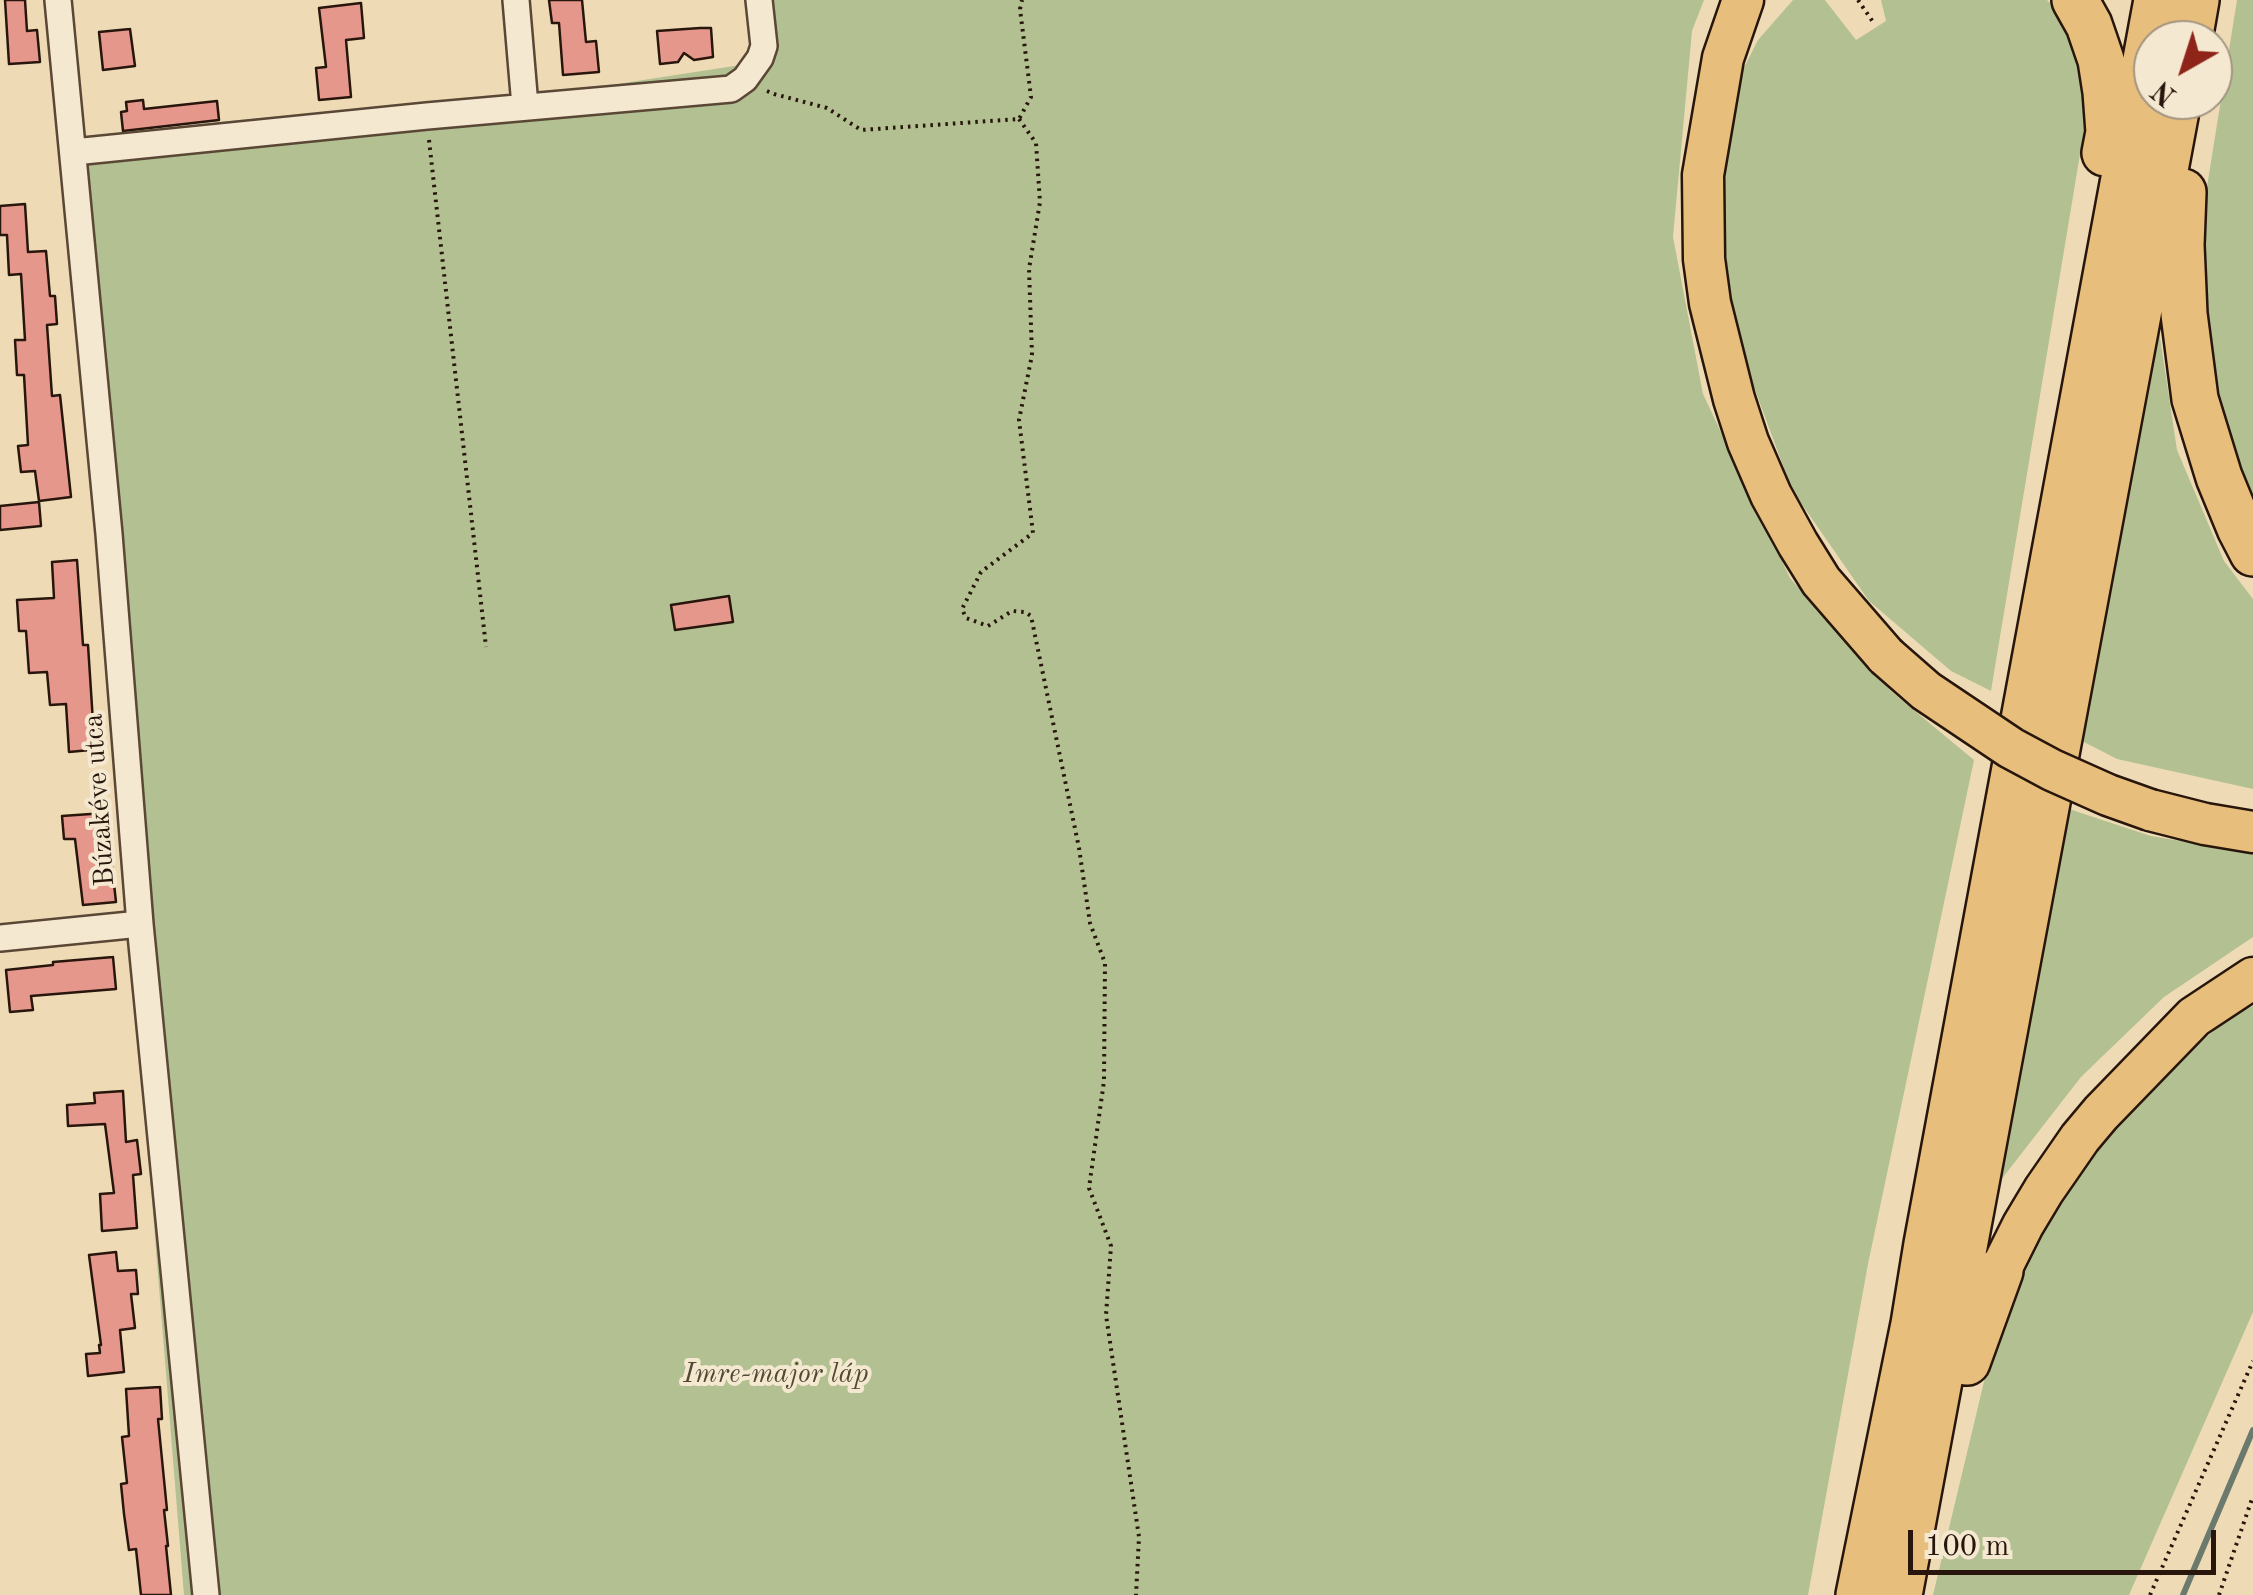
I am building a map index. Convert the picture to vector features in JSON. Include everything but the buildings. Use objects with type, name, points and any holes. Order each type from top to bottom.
[{"type":"highway","points":[[1743,0],[1717,88],[1704,175],[1703,231],[1710,302],[1748,442],[1798,544],[1822,581],[1886,656],[1926,691],[2011,748],[2108,795],[2150,810],[2253,832]]},
{"type":"highway","points":[[1717,88],[1764,0]]},
{"type":"highway","points":[[2075,0],[2101,60],[2109,132],[2082,302],[2090,358]]},
{"type":"highway","points":[[1859,1595],[1914,1324],[2157,0]]},
{"type":"highway","points":[[1902,1595],[2177,120]]},
{"type":"highway","points":[[2182,120],[2185,158],[2181,245],[2188,357],[2195,400],[2228,500],[2253,553]]},
{"type":"highway","points":[[1902,1595],[1930,1523],[1962,1378],[1977,1330],[2023,1225],[2101,1113],[2194,1017],[2253,978]]},
{"type":"street","name":"Búzakéve utca","points":[[58,0],[110,534],[140,924],[206,1595]]},
{"type":"street","points":[[516,0],[525,106]]},
{"type":"street","points":[[74,152],[738,84],[755,68],[764,46],[759,0]]},
{"type":"street","points":[[0,938],[140,924]]},
{"type":"path","points":[[1019,119],[1031,97],[1022,0]]},
{"type":"path","points":[[1858,0],[1873,22]]},
{"type":"path","points":[[738,84],[827,108],[862,130],[1019,119]]},
{"type":"path","points":[[427,116],[486,648]]},
{"type":"path","points":[[1019,119],[1036,143],[1040,202],[1029,269],[1032,355],[1019,420],[1033,533],[982,572],[962,609],[966,618],[988,626],[1012,612],[1031,616],[1079,848],[1090,923],[1104,963],[1104,1081],[1090,1188],[1111,1246],[1106,1315],[1139,1537],[1136,1595]]},
{"type":"path","points":[[2150,1595],[2253,1361]]},
{"type":"path","points":[[2219,1595],[2252,1500]]},
{"type":"green space","name":"Imre-major láp","points":[[748,0],[1704,0],[1692,31],[1673,237],[1703,394],[1790,578],[1892,692],[1974,760],[1868,1264],[1808,1595],[184,1595],[63,140],[239,120],[572,91],[747,64],[753,46]]},
{"type":"green space","points":[[1793,0],[1825,0],[1856,40],[1886,21],[1881,0],[2047,0],[2060,13],[2077,61],[2087,112],[1991,691],[1951,671],[1869,601],[1792,490],[1737,341],[1719,201],[1726,103],[1758,40]]},
{"type":"green space","points":[[2237,0],[2253,0],[2253,523],[2235,482],[2191,286],[2218,120],[2233,120],[2233,25]]},
{"type":"green space","points":[[2155,304],[2177,450],[2224,561],[2253,599],[2253,789],[2117,759],[2082,741]]},
{"type":"green space","points":[[2063,807],[2151,836],[2253,853],[2253,937],[2164,997],[2081,1077],[1990,1194]]},
{"type":"green space","points":[[2253,1006],[2253,1312],[2129,1595],[1933,1595],[1993,1344],[2040,1227],[2125,1108],[2232,1015]]},
{"type":"waterway","points":[[2183,1595],[2253,1430]]}]
